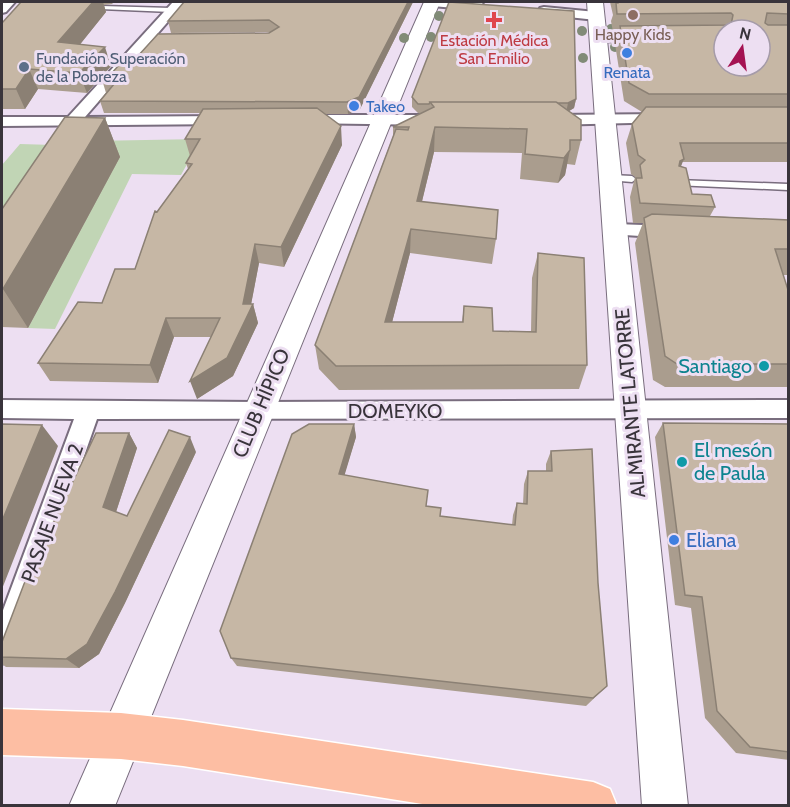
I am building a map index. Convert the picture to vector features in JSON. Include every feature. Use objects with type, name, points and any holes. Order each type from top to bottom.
[{"type":"main road","name":"CLUB HÍPICO","points":[[92,806],[432,2]]},
{"type":"main road","name":"ALMIRANTE LATORRE","points":[[597,18],[604,119],[621,178],[615,230],[665,806]]},
{"type":"main road","points":[[2,732],[121,736],[229,750],[593,806]]},
{"type":"street","points":[[2,9],[9,2]]},
{"type":"street","points":[[432,2],[490,7]]},
{"type":"street","points":[[73,122],[175,6]]},
{"type":"street","points":[[535,11],[597,18],[667,38]]},
{"type":"street","points":[[147,39],[163,38]]},
{"type":"street","points":[[533,120],[677,119]]},
{"type":"street","points":[[291,121],[452,120]]},
{"type":"street","points":[[2,122],[244,121]]},
{"type":"street","points":[[615,230],[686,233]]},
{"type":"street","name":"DOMEYKO","points":[[2,409],[789,410]]},
{"type":"street","name":"PASAJE NUEVA 2","points":[[2,650],[89,410]]},
{"type":"lane","points":[[102,8],[175,6]]},
{"type":"lane","points":[[677,183],[789,187]]},
{"type":"green space","points":[[201,139],[181,175],[132,174],[55,329],[28,328],[119,158],[2,285],[2,165],[20,144],[87,146],[90,141]]},
{"type":"building","points":[[21,2],[93,2],[58,42],[105,47],[79,73],[29,69],[16,89],[2,89],[2,23]]},
{"type":"building","points":[[184,2],[408,2],[359,97],[347,102],[100,101],[114,84],[103,83],[127,56],[137,57],[158,34],[269,33],[279,27],[269,20],[168,21]]},
{"type":"building","points":[[449,2],[574,11],[576,99],[568,103],[430,102],[429,104],[418,104],[412,97]]},
{"type":"building","points":[[789,2],[789,14],[767,13],[766,18],[732,18],[731,13],[617,14],[616,3]]},
{"type":"building","points":[[712,25],[712,78],[772,78],[772,25],[789,25],[789,94],[649,94],[629,83],[620,26]]},
{"type":"building","points":[[430,102],[556,102],[581,120],[581,140],[570,140],[570,150],[564,158],[525,154],[527,129],[435,127],[417,201],[498,210],[496,239],[411,229],[385,322],[463,322],[464,306],[492,308],[493,331],[536,332],[538,253],[584,258],[587,365],[336,366],[315,345],[396,129],[408,130],[409,127],[393,127],[434,107]]},
{"type":"building","points":[[646,107],[789,107],[789,143],[680,143],[684,159],[680,161],[679,166],[686,168],[692,194],[711,195],[715,207],[640,203],[636,178],[642,178],[640,165],[645,160],[638,155],[632,124]]},
{"type":"building","points":[[317,108],[341,126],[281,247],[255,244],[243,304],[253,304],[227,358],[190,381],[220,318],[166,318],[150,365],[38,363],[78,302],[102,303],[115,269],[135,269],[155,211],[157,212],[192,164],[186,163],[200,139],[185,139],[203,109]]},
{"type":"building","points":[[65,117],[105,118],[2,289],[2,209]]},
{"type":"building","points":[[652,214],[789,220],[789,249],[775,249],[789,293],[789,364],[677,364],[665,356],[644,218]]},
{"type":"building","points":[[663,423],[789,424],[789,752],[750,747],[717,711],[702,597],[685,595]]},
{"type":"building","points":[[2,424],[42,425],[2,521]]},
{"type":"building","points":[[309,424],[354,424],[339,474],[428,490],[426,506],[441,508],[440,516],[515,525],[517,503],[527,504],[528,471],[552,471],[551,451],[592,449],[598,583],[607,686],[593,698],[231,658],[220,631],[292,434]]},
{"type":"building","points":[[169,430],[190,437],[115,592],[87,644],[66,659],[2,657],[2,642],[24,584],[96,433],[129,433],[103,507],[127,516]]},
{"type":"place","name":"Happy Kids","points":[[633,15]]},
{"type":"place","name":"Estación Médica San Emilio","points":[[494,20]]},
{"type":"place","name":"Renata","points":[[627,53]]},
{"type":"place","name":"Fundación Superación de la Pobreza","points":[[24,67]]},
{"type":"place","name":"Takeo","points":[[354,106]]},
{"type":"place","name":"Santiago","points":[[764,366]]},
{"type":"place","name":"El mesón de Paula","points":[[682,462]]},
{"type":"place","name":"Eliana","points":[[674,540]]}]
